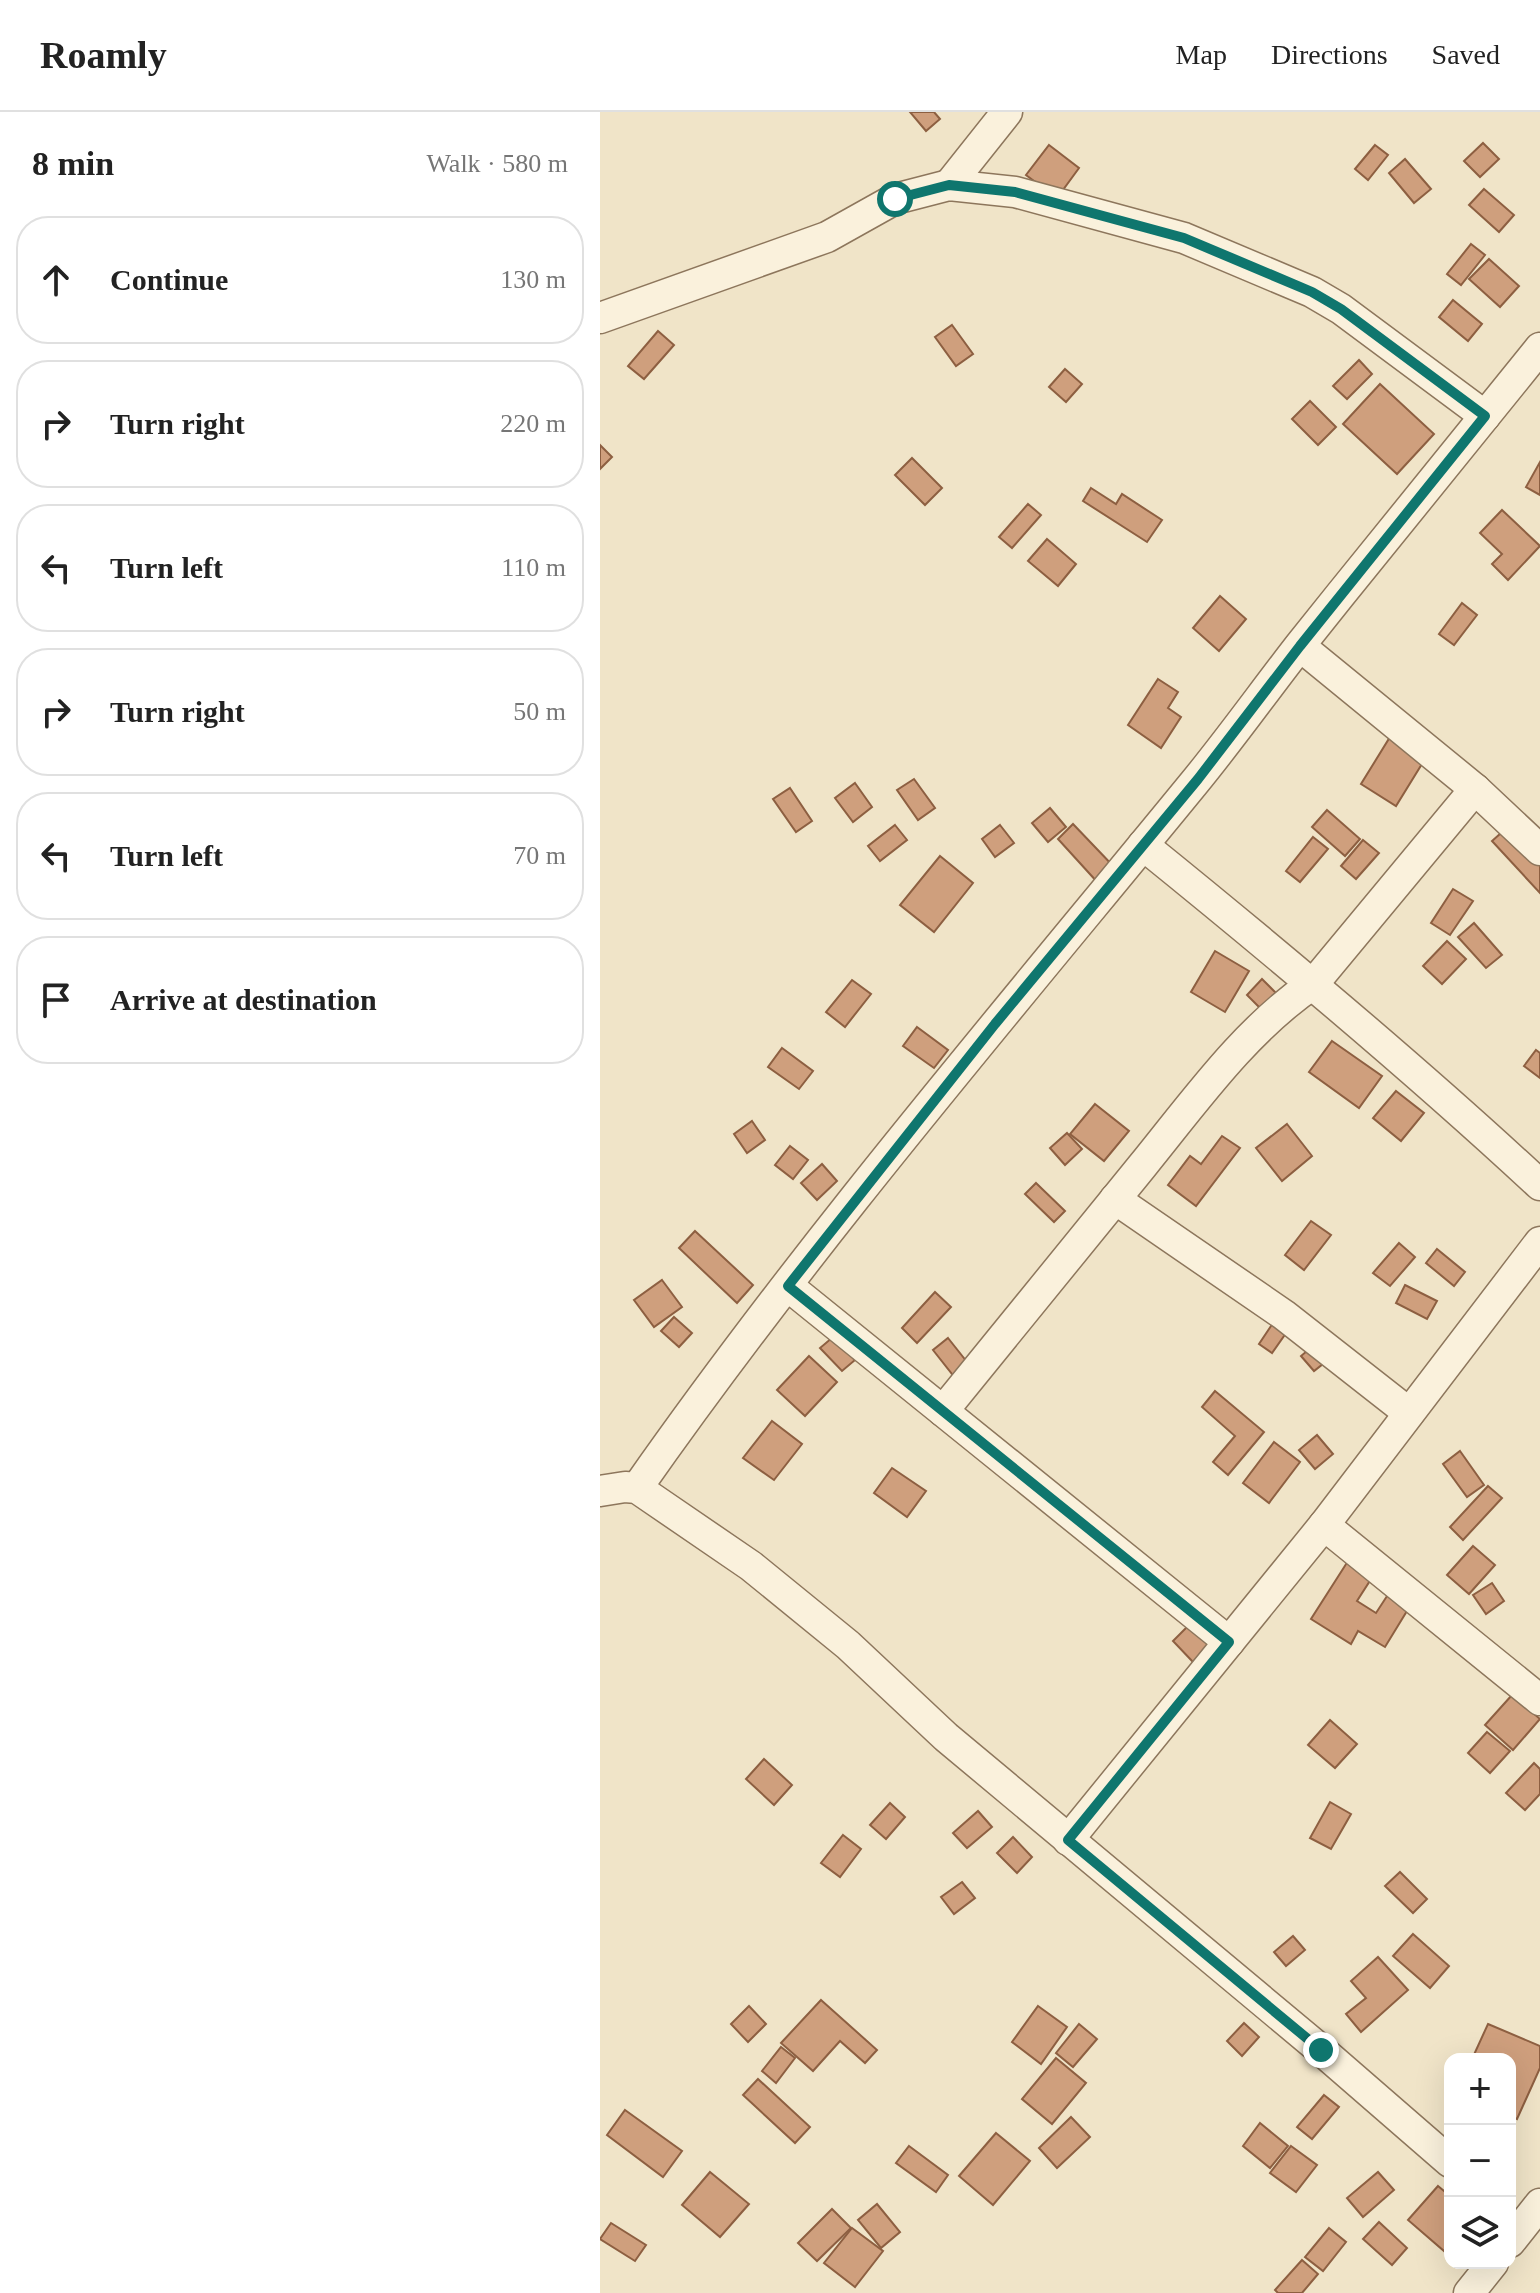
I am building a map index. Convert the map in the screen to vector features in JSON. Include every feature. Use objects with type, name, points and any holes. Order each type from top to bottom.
[{"type":"street","points":[[949,185],[1007,112]]},
{"type":"street","points":[[600,318],[827,237],[895,199],[949,185],[1015,192],[1184,238],[1312,292],[1341,309],[1485,416]]},
{"type":"street","points":[[637,1488],[703,1394],[995,1024],[1143,845],[1540,348]]},
{"type":"street","points":[[1300,646],[1475,789],[1540,850]]},
{"type":"street","points":[[943,1411],[1200,1096],[1282,1005],[1314,983],[1475,789]]},
{"type":"street","points":[[1143,845],[1314,983],[1444,1095],[1540,1185]]},
{"type":"street","points":[[1115,1199],[1284,1315],[1409,1413]]},
{"type":"street","points":[[1068,1840],[1324,1525],[1540,1242]]},
{"type":"street","points":[[788,1286],[1229,1642]]},
{"type":"street","points":[[600,1491],[637,1488],[751,1566],[848,1645],[946,1737],[1444,2157]]},
{"type":"street","points":[[1324,1525],[1540,1700]]},
{"type":"street","points":[[1469,2293],[1488,2269]]},
{"type":"building","points":[[910,112],[934,112],[940,119],[926,131]]},
{"type":"building","points":[[1483,143],[1499,159],[1480,177],[1464,161]]},
{"type":"building","points":[[1049,145],[1079,168],[1057,198],[1026,175]]},
{"type":"building","points":[[1375,145],[1388,155],[1368,180],[1355,169]]},
{"type":"building","points":[[1405,159],[1431,189],[1414,203],[1389,173]]},
{"type":"building","points":[[1484,189],[1514,215],[1499,232],[1469,205]]},
{"type":"building","points":[[1471,244],[1485,255],[1461,285],[1447,274]]},
{"type":"building","points":[[1489,259],[1519,286],[1500,307],[1469,279]]},
{"type":"building","points":[[1453,300],[1482,324],[1468,341],[1439,317]]},
{"type":"building","points":[[952,325],[973,354],[956,366],[935,337]]},
{"type":"building","points":[[658,331],[674,345],[644,379],[628,366]]},
{"type":"building","points":[[1359,360],[1372,374],[1347,399],[1333,386]]},
{"type":"building","points":[[1065,369],[1082,384],[1066,402],[1049,387]]},
{"type":"building","points":[[1380,384],[1434,434],[1397,474],[1343,424]]},
{"type":"building","points":[[1310,401],[1336,427],[1318,445],[1292,419]]},
{"type":"building","points":[[600,445],[612,457],[600,469]]},
{"type":"building","points":[[912,458],[942,488],[925,505],[895,475]]},
{"type":"building","points":[[1540,462],[1540,495],[1526,487]]},
{"type":"building","points":[[1091,488],[1116,504],[1122,494],[1162,520],[1147,542],[1083,501]]},
{"type":"building","points":[[1028,504],[1041,515],[1012,548],[999,537]]},
{"type":"building","points":[[1502,510],[1540,546],[1508,580],[1492,564],[1502,554],[1480,533]]},
{"type":"building","points":[[1047,539],[1076,564],[1058,586],[1028,561]]},
{"type":"building","points":[[1220,596],[1246,619],[1219,651],[1193,628]]},
{"type":"building","points":[[1462,603],[1477,615],[1454,645],[1439,634]]},
{"type":"building","points":[[1158,679],[1178,692],[1168,708],[1181,717],[1161,748],[1128,725]]},
{"type":"building","points":[[1390,737],[1425,759],[1396,806],[1361,784]]},
{"type":"building","points":[[914,779],[935,808],[918,820],[897,790]]},
{"type":"building","points":[[855,783],[872,807],[853,822],[835,798]]},
{"type":"building","points":[[790,788],[812,821],[796,832],[773,799]]},
{"type":"building","points":[[1050,808],[1066,827],[1048,842],[1032,823]]},
{"type":"building","points":[[1327,810],[1360,839],[1345,856],[1312,827]]},
{"type":"building","points":[[1073,824],[1116,869],[1099,884],[1058,839]]},
{"type":"building","points":[[895,825],[907,840],[880,861],[868,846]]},
{"type":"building","points":[[1000,825],[1014,843],[995,857],[982,839]]},
{"type":"building","points":[[1510,825],[1540,858],[1540,893],[1492,841]]},
{"type":"building","points":[[1313,837],[1328,849],[1300,882],[1286,871]]},
{"type":"building","points":[[1363,840],[1379,853],[1356,879],[1341,866]]},
{"type":"building","points":[[940,856],[973,883],[934,932],[900,905]]},
{"type":"building","points":[[1453,889],[1473,901],[1450,935],[1431,923]]},
{"type":"building","points":[[1474,923],[1502,955],[1486,968],[1458,937]]},
{"type":"building","points":[[1447,941],[1466,959],[1442,984],[1423,966]]},
{"type":"building","points":[[1215,951],[1249,971],[1225,1012],[1191,992]]},
{"type":"building","points":[[1262,979],[1276,993],[1261,1009],[1247,995]]},
{"type":"building","points":[[852,980],[871,994],[845,1027],[826,1012]]},
{"type":"building","points":[[917,1027],[948,1050],[934,1068],[903,1046]]},
{"type":"building","points":[[1332,1041],[1382,1076],[1359,1108],[1309,1072]]},
{"type":"building","points":[[782,1048],[813,1071],[799,1089],[768,1067]]},
{"type":"building","points":[[1536,1050],[1540,1053],[1540,1078],[1524,1066]]},
{"type":"building","points":[[1396,1091],[1424,1113],[1401,1141],[1373,1118]]},
{"type":"building","points":[[1095,1104],[1129,1131],[1104,1161],[1070,1134]]},
{"type":"building","points":[[752,1121],[765,1140],[747,1153],[734,1134]]},
{"type":"building","points":[[1287,1124],[1312,1156],[1282,1181],[1256,1148]]},
{"type":"building","points":[[1067,1133],[1082,1149],[1065,1165],[1050,1148]]},
{"type":"building","points":[[1222,1136],[1240,1148],[1196,1206],[1168,1185],[1190,1156],[1201,1164]]},
{"type":"building","points":[[790,1146],[808,1160],[793,1179],[775,1165]]},
{"type":"building","points":[[822,1164],[837,1181],[817,1200],[801,1183]]},
{"type":"building","points":[[1036,1183],[1065,1211],[1054,1222],[1025,1194]]},
{"type":"building","points":[[1311,1221],[1331,1235],[1304,1270],[1285,1255]]},
{"type":"building","points":[[695,1231],[753,1285],[737,1303],[679,1248]]},
{"type":"building","points":[[1399,1243],[1415,1257],[1390,1286],[1373,1273]]},
{"type":"building","points":[[1437,1249],[1465,1272],[1454,1286],[1426,1263]]},
{"type":"building","points":[[662,1280],[682,1307],[654,1327],[634,1300]]},
{"type":"building","points":[[1405,1285],[1437,1301],[1427,1319],[1396,1303]]},
{"type":"building","points":[[935,1292],[951,1307],[917,1343],[902,1328]]},
{"type":"building","points":[[674,1317],[692,1333],[679,1347],[661,1331]]},
{"type":"building","points":[[1277,1317],[1291,1326],[1272,1353],[1259,1344]]},
{"type":"building","points":[[833,1337],[855,1360],[842,1371],[820,1348]]},
{"type":"building","points":[[948,1338],[971,1367],[956,1379],[933,1350]]},
{"type":"building","points":[[1320,1340],[1333,1356],[1314,1371],[1301,1356]]},
{"type":"building","points":[[809,1356],[837,1382],[805,1416],[777,1390]]},
{"type":"building","points":[[1215,1391],[1264,1432],[1228,1475],[1213,1462],[1235,1436],[1202,1407]]},
{"type":"building","points":[[772,1421],[802,1444],[774,1480],[743,1458]]},
{"type":"building","points":[[1317,1435],[1333,1454],[1315,1469],[1299,1450]]},
{"type":"building","points":[[1274,1442],[1300,1462],[1269,1503],[1243,1483]]},
{"type":"building","points":[[1460,1451],[1484,1485],[1467,1497],[1443,1464]]},
{"type":"building","points":[[892,1468],[926,1491],[907,1517],[874,1493]]},
{"type":"building","points":[[1488,1486],[1502,1498],[1463,1540],[1450,1527]]},
{"type":"building","points":[[1473,1546],[1495,1565],[1469,1594],[1447,1575]]},
{"type":"building","points":[[1348,1561],[1373,1576],[1357,1601],[1376,1613],[1389,1593],[1410,1606],[1385,1647],[1358,1631],[1351,1644],[1311,1619]]},
{"type":"building","points":[[1492,1583],[1504,1601],[1486,1614],[1473,1595]]},
{"type":"building","points":[[1192,1622],[1212,1643],[1193,1662],[1173,1641]]},
{"type":"building","points":[[1512,1695],[1540,1719],[1513,1750],[1485,1725]]},
{"type":"building","points":[[1330,1720],[1357,1744],[1335,1768],[1308,1745]]},
{"type":"building","points":[[1487,1732],[1510,1751],[1490,1773],[1468,1753]]},
{"type":"building","points":[[764,1759],[792,1785],[774,1805],[746,1779]]},
{"type":"building","points":[[1534,1763],[1540,1769],[1540,1794],[1525,1810],[1506,1793]]},
{"type":"building","points":[[1330,1802],[1351,1814],[1331,1849],[1310,1838]]},
{"type":"building","points":[[890,1803],[905,1817],[886,1839],[870,1825]]},
{"type":"building","points":[[978,1811],[992,1827],[967,1848],[953,1833]]},
{"type":"building","points":[[843,1835],[861,1849],[840,1877],[821,1863]]},
{"type":"building","points":[[1013,1837],[1032,1857],[1017,1873],[997,1853]]},
{"type":"building","points":[[1400,1872],[1427,1899],[1413,1913],[1385,1886]]},
{"type":"building","points":[[962,1882],[975,1898],[954,1914],[941,1897]]},
{"type":"building","points":[[1413,1934],[1449,1966],[1430,1988],[1393,1956]]},
{"type":"building","points":[[1293,1936],[1305,1950],[1286,1966],[1274,1952]]},
{"type":"building","points":[[1378,1957],[1408,1990],[1361,2032],[1346,2014],[1366,1998],[1351,1981]]},
{"type":"building","points":[[821,2000],[877,2050],[865,2063],[840,2041],[813,2071],[781,2043]]},
{"type":"building","points":[[749,2006],[766,2024],[748,2042],[731,2024]]},
{"type":"building","points":[[1038,2006],[1067,2027],[1041,2064],[1012,2042]]},
{"type":"building","points":[[1244,2023],[1259,2037],[1242,2056],[1227,2041]]},
{"type":"building","points":[[1079,2024],[1097,2039],[1073,2067],[1056,2053]]},
{"type":"building","points":[[1488,2024],[1540,2046],[1540,2068],[1517,2119],[1516,2053],[1475,2053]]},
{"type":"building","points":[[781,2047],[795,2058],[776,2083],[762,2071]]},
{"type":"building","points":[[1056,2058],[1086,2083],[1052,2124],[1022,2099]]},
{"type":"building","points":[[758,2079],[810,2127],[795,2143],[743,2095]]},
{"type":"building","points":[[1324,2095],[1339,2107],[1312,2139],[1297,2127]]},
{"type":"building","points":[[625,2110],[682,2151],[663,2177],[607,2135]]},
{"type":"building","points":[[1071,2117],[1090,2137],[1057,2168],[1039,2148]]},
{"type":"building","points":[[1260,2123],[1288,2146],[1270,2168],[1243,2146]]},
{"type":"building","points":[[996,2133],[1030,2161],[993,2205],[959,2176]]},
{"type":"building","points":[[909,2146],[948,2175],[936,2192],[896,2163]]},
{"type":"building","points":[[1291,2146],[1317,2165],[1296,2192],[1270,2173]]},
{"type":"building","points":[[710,2172],[749,2204],[720,2237],[682,2205]]},
{"type":"building","points":[[1378,2172],[1394,2190],[1363,2217],[1347,2198]]},
{"type":"building","points":[[1438,2186],[1444,2191],[1444,2251],[1408,2220]]},
{"type":"building","points":[[877,2204],[900,2232],[881,2248],[858,2220]]},
{"type":"building","points":[[832,2209],[851,2228],[817,2261],[798,2243]]},
{"type":"building","points":[[1379,2222],[1407,2248],[1392,2265],[1363,2239]]},
{"type":"building","points":[[611,2223],[646,2245],[635,2261],[600,2239]]},
{"type":"building","points":[[852,2228],[883,2251],[855,2287],[824,2263]]},
{"type":"building","points":[[1329,2228],[1346,2242],[1323,2271],[1305,2257]]},
{"type":"building","points":[[1302,2260],[1318,2274],[1302,2293],[1278,2293],[1275,2290]]},
{"type":"route","points":[[895,199],[949,185],[1015,192],[1184,238],[1312,292],[1341,309],[1485,416],[1300,646],[1198,779],[995,1024],[788,1286],[1229,1642],[1068,1840],[1321,2050]]}]
